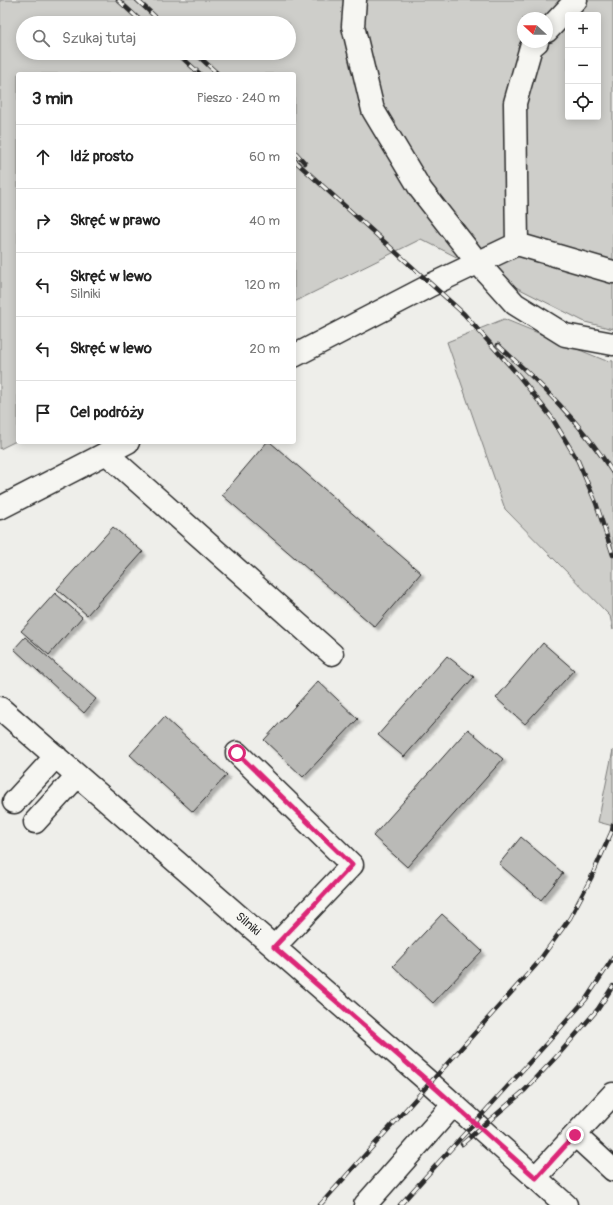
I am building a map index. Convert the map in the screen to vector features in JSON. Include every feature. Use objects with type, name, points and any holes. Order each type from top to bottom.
[{"type":"lane","points":[[355,0],[353,26],[373,110],[420,190],[478,263],[515,304],[565,335],[613,344]]},
{"type":"lane","points":[[553,25],[576,0]]},
{"type":"lane","points":[[517,244],[515,103],[531,48]]},
{"type":"lane","points":[[296,355],[424,288],[517,244],[613,272]]},
{"type":"lane","points":[[0,508],[124,444]]},
{"type":"lane","points":[[106,453],[332,654]]},
{"type":"lane","name":"Silniki","points":[[0,708],[454,1104],[566,1205]]},
{"type":"lane","points":[[237,753],[352,865],[274,947]]},
{"type":"lane","points":[[14,802],[56,756]]},
{"type":"lane","points":[[35,822],[77,776]]},
{"type":"lane","points":[[536,1178],[613,1094]]},
{"type":"lane","points":[[365,1205],[454,1104]]},
{"type":"lane","points":[[575,1135],[613,1170]]},
{"type":"shaded area","points":[[0,0],[613,0],[613,329],[585,322],[421,239],[296,301],[296,72],[16,72],[16,441],[0,449]]},
{"type":"shaded area","points":[[504,319],[604,360],[613,361],[613,630],[610,616],[505,509],[447,342]]},
{"type":"shaded area","points":[[613,750],[613,826],[598,822]]},
{"type":"building","points":[[265,444],[272,444],[421,573],[375,627],[222,495]]},
{"type":"building","points":[[113,527],[143,552],[87,615],[57,589]]},
{"type":"building","points":[[55,593],[82,617],[49,655],[21,631]]},
{"type":"building","points":[[25,637],[96,699],[84,713],[14,649]]},
{"type":"building","points":[[543,643],[574,670],[525,724],[496,698]]},
{"type":"building","points":[[447,656],[474,677],[404,757],[378,735]]},
{"type":"building","points":[[318,681],[358,719],[303,777],[264,740]]},
{"type":"building","points":[[164,717],[227,775],[193,812],[130,755]]},
{"type":"building","points":[[468,729],[503,759],[407,867],[373,836]]},
{"type":"building","points":[[521,837],[563,873],[541,900],[499,864]]},
{"type":"building","points":[[442,914],[482,951],[433,1003],[393,966]]},
{"type":"railway","points":[[118,0],[135,16]]},
{"type":"railway","points":[[137,0],[154,16]]},
{"type":"railway","points":[[185,60],[198,72]]},
{"type":"railway","points":[[203,60],[216,72]]},
{"type":"railway","points":[[296,153],[305,163]]},
{"type":"railway","points":[[296,162],[464,314],[519,376],[552,418],[578,461],[596,503],[613,555]]},
{"type":"railway","points":[[498,345],[560,405],[588,438],[613,473]]},
{"type":"railway","points":[[320,1205],[536,965],[570,918],[591,878],[612,831],[613,825]]},
{"type":"railway","points":[[400,1205],[586,999],[613,958]]},
{"type":"railway","points":[[462,1144],[525,1090],[598,1009],[613,986]]},
{"type":"route","points":[[237,753],[352,865],[274,947],[536,1178],[575,1135]]}]
